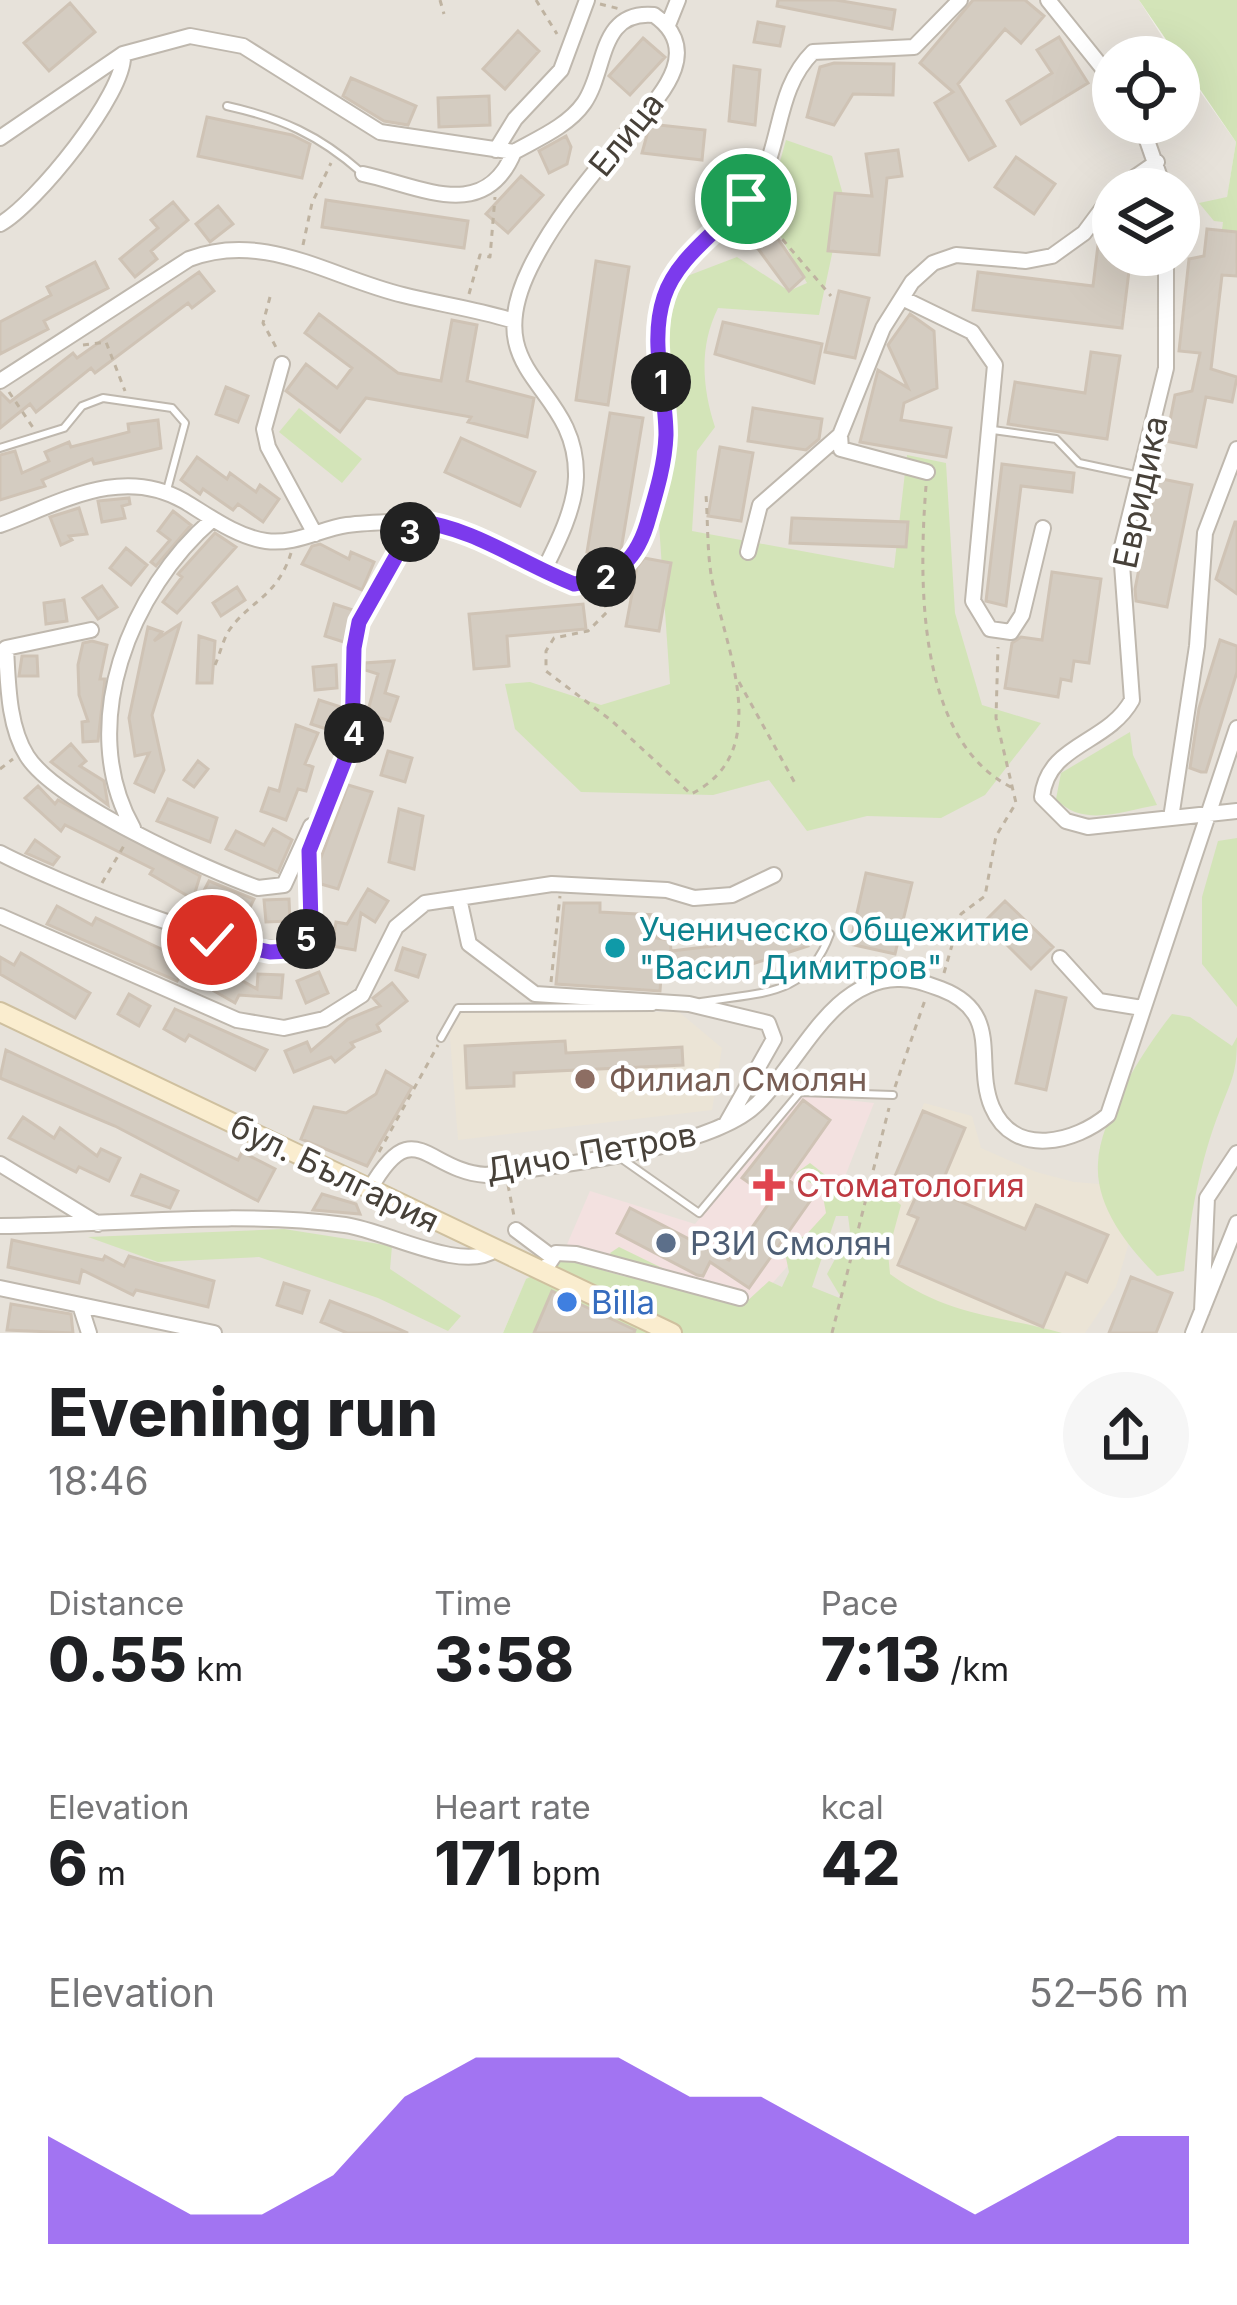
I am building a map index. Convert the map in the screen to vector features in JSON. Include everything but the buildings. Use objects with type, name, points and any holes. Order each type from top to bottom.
[{"type":"street","points":[[639,14],[668,25],[678,0]]},
{"type":"street","points":[[0,525],[95,487],[128,485],[166,491],[247,537],[295,540],[346,525],[416,521],[447,525],[484,539],[574,584],[623,569],[642,544],[663,467],[666,433],[656,329],[665,293],[681,264],[758,185],[794,71],[813,52],[914,47],[960,0]]},
{"type":"street","points":[[1048,0],[1092,55]]},
{"type":"street","points":[[496,150],[570,55],[587,1]]},
{"type":"street","name":"Елица","points":[[514,152],[585,102],[610,32],[639,14]]},
{"type":"street","name":"Елица","points":[[511,320],[522,286],[565,208],[664,90],[675,66],[677,44],[668,25]]},
{"type":"street","points":[[0,138],[123,54],[164,40],[216,38],[275,63],[336,109],[380,132],[514,152],[491,187],[478,195],[454,196],[363,174]]},
{"type":"street","points":[[0,224],[44,187],[120,79],[123,54]]},
{"type":"street","points":[[1150,144],[1159,168]]},
{"type":"street","points":[[1149,168],[1157,162]]},
{"type":"street","points":[[927,472],[841,449],[841,435],[866,367],[902,298],[924,270],[944,258],[1038,260],[1061,252],[1092,222]]},
{"type":"street","points":[[0,381],[210,251],[301,258],[361,284],[511,320],[520,360],[569,437],[576,475],[543,572]]},
{"type":"street","name":"Евридика","points":[[1166,276],[1166,368],[1143,477],[1121,551],[1132,700],[1120,721],[1064,752],[1045,772],[1042,797],[1066,821],[1088,827],[1205,813]]},
{"type":"street","points":[[902,298],[972,332],[995,365],[973,601],[982,623],[999,633],[1011,632],[1022,615],[1043,528]]},
{"type":"street","points":[[282,364],[264,429],[268,447],[315,534]]},
{"type":"street","points":[[748,552],[760,505],[841,435]]},
{"type":"street","points":[[1171,818],[1197,646],[1204,533],[1237,449]]},
{"type":"street","points":[[133,828],[116,785],[112,706],[138,612],[188,540],[213,518]]},
{"type":"street","points":[[92,630],[6,648],[9,697],[24,752],[77,800],[271,891],[284,886],[352,742],[359,622],[416,521]]},
{"type":"street","points":[[931,985],[971,1006],[983,1032],[992,1106],[1024,1137],[1050,1143],[1085,1134],[1108,1115],[1237,728]]},
{"type":"street","points":[[1205,813],[1237,811]]},
{"type":"street","points":[[0,853],[212,940],[270,952],[290,951],[305,941],[311,924],[309,851],[320,812]]},
{"type":"street","points":[[0,916],[237,1020],[284,1028],[324,1019],[362,995],[396,927],[413,908],[561,885],[668,890],[694,898],[732,895],[774,875]]},
{"type":"street","points":[[459,898],[469,944],[484,961],[535,994],[689,1004],[757,1018],[773,1028],[774,1039],[724,1128]]},
{"type":"street","points":[[1060,958],[1099,1000],[1142,1009]]},
{"type":"street","name":"Дичо Петров","points":[[365,1187],[389,1157],[411,1148],[470,1173],[504,1173],[616,1155],[724,1128],[756,1106],[854,989],[898,978],[931,985]]},
{"type":"street","name":"бул. България","points":[[0,1012],[495,1250],[547,1264],[672,1333]]},
{"type":"street","points":[[1202,1311],[1207,1198],[1237,1154]]},
{"type":"street","points":[[0,1164],[100,1225]]},
{"type":"street","points":[[0,1226],[311,1222],[398,1238],[468,1261],[495,1250]]},
{"type":"street","points":[[1193,1333],[1237,1223]]},
{"type":"street","points":[[516,1230],[547,1264],[576,1254],[740,1298]]},
{"type":"street","points":[[0,1288],[214,1333]]},
{"type":"street","points":[[80,1305],[85,1330]]},
{"type":"lane","points":[[227,106],[282,118],[337,151],[363,174]]},
{"type":"lane","points":[[0,448],[64,428],[82,406],[103,398],[127,398],[182,413],[185,423],[166,491]]},
{"type":"lane","points":[[989,430],[1056,439],[1079,463],[1143,477]]},
{"type":"lane","points":[[441,1038],[458,1008],[634,1010],[788,987],[819,965],[830,934]]},
{"type":"lane","points":[[616,1155],[699,1213],[800,1092],[892,1095]]},
{"type":"path","points":[[440,0],[443,14]]},
{"type":"path","points":[[536,0],[570,55]]},
{"type":"path","points":[[587,1],[639,14]]},
{"type":"path","points":[[303,244],[312,203],[337,151]]},
{"type":"path","points":[[466,307],[480,255],[490,257],[496,198],[491,187]]},
{"type":"path","points":[[746,199],[809,263],[831,296]]},
{"type":"path","points":[[270,297],[263,323],[282,364]]},
{"type":"path","points":[[91,321],[82,347],[106,342],[127,398]]},
{"type":"path","points":[[0,381],[38,435]]},
{"type":"path","points":[[927,472],[922,594],[936,672],[949,716],[976,759],[1014,789]]},
{"type":"path","points":[[706,495],[712,578],[738,681],[796,785]]},
{"type":"path","points":[[215,665],[231,628],[257,608],[285,571],[295,540]]},
{"type":"path","points":[[598,580],[607,612],[588,631],[554,638],[546,651],[546,670],[612,721],[691,794],[714,782],[737,748],[738,681]]},
{"type":"path","points":[[832,1333],[892,1095],[931,985],[949,968],[961,914],[985,896],[996,836],[1016,802],[996,718],[999,633]]},
{"type":"path","points":[[69,880],[76,877],[100,887],[127,841],[119,835],[133,828]]},
{"type":"path","points":[[550,996],[561,885]]},
{"type":"path","points":[[365,1187],[441,1038]]},
{"type":"path","points":[[504,1173],[516,1230]]},
{"type":"shaded area","points":[[0,0],[1139,0],[1162,36],[1092,36],[1092,144],[1200,144],[1200,91],[1236,142],[1220,242],[1237,248],[1237,1333],[988,1333],[777,1293],[526,1280],[503,1333],[0,1333]]},
{"type":"shaded area","name":"Филиал Смолян","points":[[448,1012],[679,1012],[722,1048],[712,1110],[458,1140]]},
{"type":"shaded area","points":[[801,1095],[874,1103],[827,1222],[752,1306],[562,1256],[590,1191],[695,1224]]},
{"type":"shaded area","points":[[924,1103],[972,1116],[981,1148],[1036,1172],[1074,1182],[1125,1186],[1137,1215],[1116,1287],[1085,1333],[986,1333],[886,1283],[886,1203]]},
{"type":"green space","points":[[1139,0],[1237,0],[1237,248],[1220,243],[1223,222],[1214,221],[1200,204],[1227,197],[1236,142],[1200,89],[1200,36],[1164,36]]},
{"type":"green space","points":[[786,140],[832,156],[844,198],[819,315],[718,308],[704,367],[715,427],[697,451],[692,531],[894,568],[907,455],[946,463],[955,613],[982,705],[1041,723],[985,795],[941,818],[867,816],[807,831],[769,780],[713,795],[581,792],[515,729],[505,684],[530,682],[601,705],[670,684],[659,524],[675,445],[663,345],[682,278],[737,257],[789,291],[807,283],[766,211]]},
{"type":"green space","points":[[299,408],[362,459],[342,483],[279,432]]},
{"type":"green space","points":[[1130,732],[1133,755],[1157,805],[1091,815],[1067,808],[1056,799],[1061,773]]},
{"type":"green space","points":[[1237,838],[1237,1007],[1202,964],[1202,897],[1218,841]]},
{"type":"green space","points":[[1172,1014],[1190,1017],[1232,1046],[1237,1037],[1237,1049],[1233,1075],[1201,1169],[1184,1271],[1157,1276],[1125,1240],[1108,1211],[1098,1163],[1115,1105]]},
{"type":"green space","points":[[810,1163],[843,1189],[884,1191],[901,1205],[888,1253],[890,1274],[911,1288],[973,1313],[1062,1333],[503,1333],[526,1279],[564,1260],[586,1258],[602,1270],[626,1277],[610,1253],[619,1247],[730,1301],[744,1304],[769,1281],[782,1287],[789,1272],[783,1244],[805,1236],[826,1213],[822,1191],[796,1173]],"holes":[[[836,1216],[848,1216],[850,1231],[827,1274],[842,1299],[812,1287]]]},
{"type":"green space","points":[[284,1229],[392,1246],[390,1269],[461,1316],[448,1331],[378,1298],[259,1257],[158,1262],[88,1237]]},
{"type":"place","name":"Ученическо Общежитие \"Васил Димитров\"","points":[[615,948]]},
{"type":"place","name":"Филиал Смолян","points":[[585,1079]]},
{"type":"place","name":"Стоматология","points":[[769,1185]]},
{"type":"place","name":"РЗИ Смолян","points":[[666,1243]]},
{"type":"place","name":"Billa","points":[[567,1302]]},
{"type":"route","points":[[212,940],[270,952],[290,951],[305,941],[311,924],[309,851],[320,812],[352,742],[359,622],[416,521],[447,525],[484,539],[574,584],[623,569],[642,544],[663,467],[666,433],[656,329],[665,293],[681,264],[746,199]]}]
